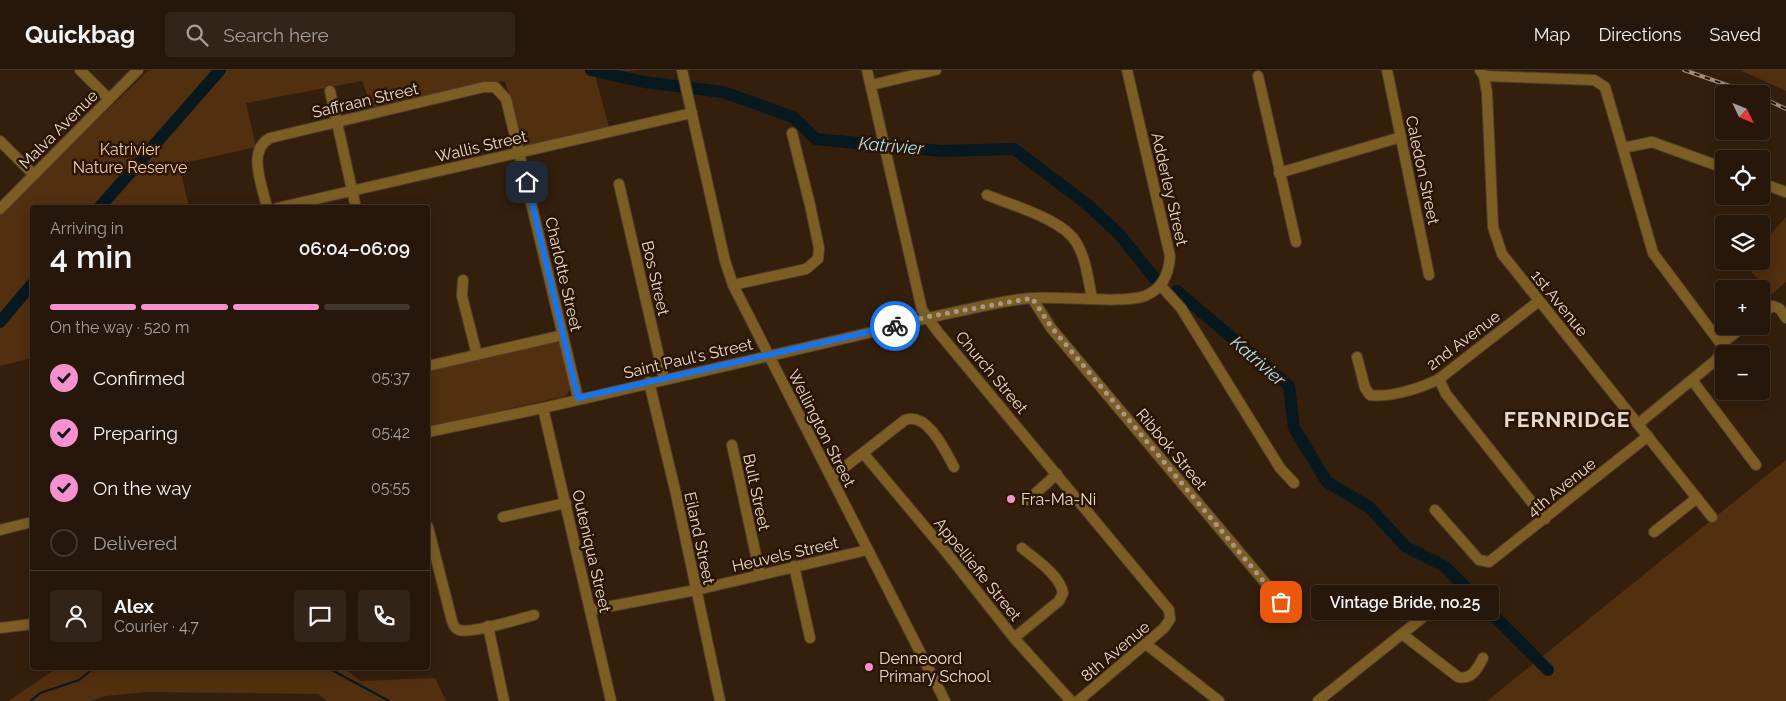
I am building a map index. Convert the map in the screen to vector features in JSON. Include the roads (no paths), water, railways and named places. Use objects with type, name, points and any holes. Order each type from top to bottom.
[{"type":"street","points":[[80,70],[108,99]]},
{"type":"street","name":"Malva Avenue","points":[[0,209],[138,70]]},
{"type":"street","name":"Church Street","points":[[867,70],[920,304],[926,317],[1162,600],[1170,613],[1169,622]]},
{"type":"street","points":[[871,85],[936,70]]},
{"type":"street","name":"Adderley Street","points":[[1127,70],[1169,250],[1170,264],[1161,286]]},
{"type":"street","name":"Caledon Street","points":[[1387,70],[1429,275]]},
{"type":"street","points":[[1482,73],[1599,81],[1608,90],[1653,253],[1721,344],[1722,350],[1716,360],[1638,424]]},
{"type":"street","name":"1st Avenue","points":[[1482,73],[1487,94],[1495,236],[1502,254],[1712,517]]},
{"type":"street","name":"Wellington Street","points":[[684,75],[725,261],[733,284],[944,701]]},
{"type":"street","points":[[1258,76],[1296,242]]},
{"type":"street","name":"Saffraan Street","points":[[267,205],[258,162],[258,148],[270,138],[491,86],[499,90],[506,99]]},
{"type":"street","points":[[330,91],[355,205]]},
{"type":"street","name":"Charlotte Street","points":[[506,99],[578,398]]},
{"type":"street","name":"Wallis Street","points":[[290,205],[692,113]]},
{"type":"street","points":[[733,284],[806,268],[818,259],[818,248],[810,205],[792,133]]},
{"type":"street","points":[[1279,173],[1401,137]]},
{"type":"street","points":[[0,141],[34,175]]},
{"type":"street","points":[[1623,148],[1652,142],[1715,165]]},
{"type":"street","name":"Bos Street","points":[[619,184],[664,379]]},
{"type":"street","points":[[1770,186],[1786,192]]},
{"type":"street","points":[[987,195],[1051,222],[1070,234],[1080,250],[1092,298]]},
{"type":"street","points":[[463,280],[462,296],[477,355]]},
{"type":"street","points":[[1161,286],[1181,308],[1280,468],[1294,483]]},
{"type":"street","name":"Saint Paul's Street","points":[[430,432],[542,408],[578,398],[890,328],[926,317],[1032,298],[1136,298],[1152,292],[1161,286]]},
{"type":"street","name":"Ribbok Street","points":[[1032,298],[1052,328],[1294,617]]},
{"type":"street","name":"2nd Avenue","points":[[1357,357],[1365,388],[1370,395],[1402,391],[1439,379],[1539,301]]},
{"type":"street","points":[[1770,308],[1773,306],[1780,309],[1786,318]]},
{"type":"street","points":[[430,366],[563,335]]},
{"type":"street","points":[[1721,344],[1732,335]]},
{"type":"street","points":[[1439,379],[1452,401],[1545,519]]},
{"type":"street","points":[[1692,380],[1756,465]]},
{"type":"street","name":"Eiland Street","points":[[649,382],[720,701]]},
{"type":"street","name":"Outeniqua Street","points":[[542,408],[612,701]]},
{"type":"street","points":[[832,477],[905,420],[912,418],[921,421],[930,429],[954,467]]},
{"type":"street","name":"4th Avenue","points":[[1435,510],[1478,560],[1493,561],[1648,436]]},
{"type":"street","name":"Bult Street","points":[[732,445],[760,574]]},
{"type":"street","name":"Appelliefie Street","points":[[863,453],[946,552],[1014,638],[1071,701]]},
{"type":"street","points":[[1028,500],[1058,474]]},
{"type":"street","points":[[1654,532],[1697,498]]},
{"type":"street","points":[[503,517],[566,503]]},
{"type":"street","points":[[0,530],[30,522]]},
{"type":"street","points":[[430,535],[454,625],[460,630],[488,626],[534,615]]},
{"type":"street","points":[[1014,638],[1059,602],[1063,593],[1059,583],[1049,572],[1022,548]]},
{"type":"street","name":"Heuvels Street","points":[[591,610],[696,590],[867,550]]},
{"type":"street","points":[[794,566],[810,638]]},
{"type":"street","points":[[1324,699],[1442,602]]},
{"type":"street","name":"8th Avenue","points":[[1078,701],[1146,644],[1169,622]]},
{"type":"street","points":[[0,628],[30,624]]},
{"type":"street","points":[[488,626],[504,701]]},
{"type":"street","points":[[1402,634],[1458,678],[1467,677],[1474,672],[1483,658]]},
{"type":"street","points":[[1146,644],[1219,701]]},
{"type":"waterway","name":"Katrivier","points":[[102,205],[220,70]]},
{"type":"waterway","name":"Katrivier","points":[[591,70],[644,82],[723,92],[793,117],[816,139],[941,151],[1014,149],[1088,205],[1120,235],[1155,279]]},
{"type":"waterway","name":"Katrivier","points":[[0,322],[30,286]]},
{"type":"waterway","name":"Katrivier","points":[[1177,291],[1289,386],[1294,428],[1327,482],[1369,507],[1406,547],[1444,566],[1548,670]]},
{"type":"waterway","points":[[31,701],[40,693],[79,680],[92,670]]},
{"type":"waterway","points":[[332,670],[389,701]]},
{"type":"railway","points":[[1684,70],[1727,85]]},
{"type":"railway","points":[[1770,101],[1786,109]]},
{"type":"place","name":"Fra-Ma-Ni","points":[[1011,499]]},
{"type":"place","name":"Vintage Bride, no.25","points":[[1281,602]]},
{"type":"place","name":"Denneoord Primary School","points":[[869,667]]},
{"type":"district","name":"FERNRIDGE","points":[[1567,420]]},
{"type":"park label","name":"Katrivier Nature Reserve","points":[[130,158]]}]
